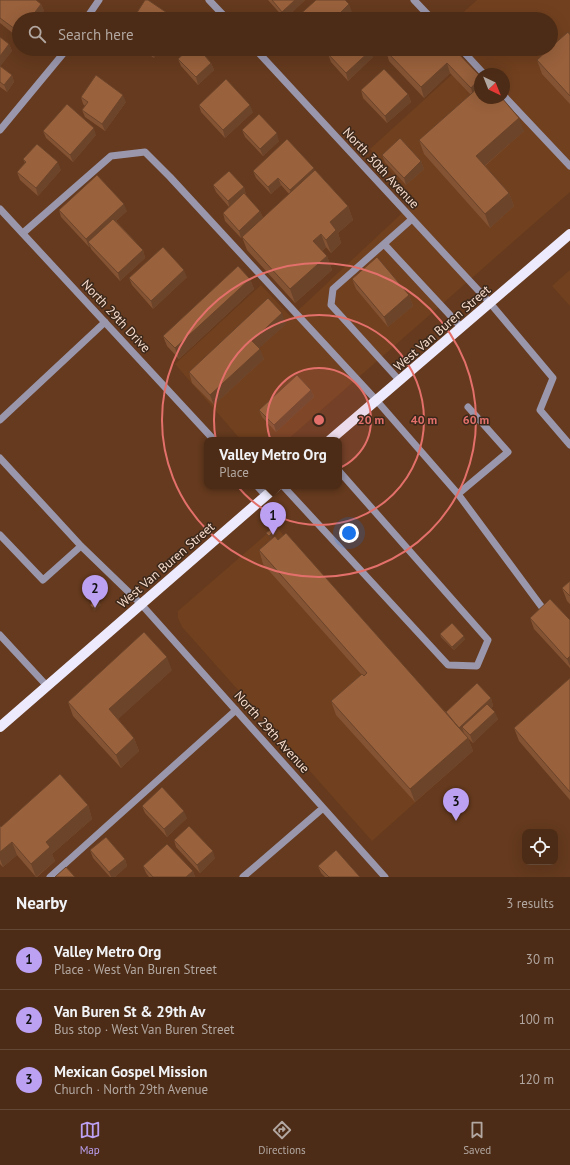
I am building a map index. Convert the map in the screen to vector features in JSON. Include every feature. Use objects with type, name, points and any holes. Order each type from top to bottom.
[{"type":"main road","name":"West Van Buren Street","points":[[334,437],[570,234]]},
{"type":"main road","name":"West Van Buren Street","points":[[0,727],[274,489]]},
{"type":"street","points":[[90,12],[98,0]]},
{"type":"street","points":[[209,0],[220,12]]},
{"type":"street","points":[[414,0],[425,12]]},
{"type":"street","points":[[0,130],[60,56]]},
{"type":"street","name":"North 30th Avenue","points":[[261,56],[490,303],[553,378],[540,410],[570,445]]},
{"type":"street","points":[[467,56],[478,68]]},
{"type":"street","points":[[510,102],[570,166]]},
{"type":"street","points":[[23,233],[111,156],[144,152],[170,177],[377,401],[458,494],[544,610]]},
{"type":"street","name":"North 29th Drive","points":[[0,209],[211,437]]},
{"type":"street","points":[[400,381],[331,305],[333,289],[412,219]]},
{"type":"street","points":[[384,244],[462,328]]},
{"type":"street","points":[[0,420],[105,322]]},
{"type":"street","points":[[458,494],[508,452],[468,407]]},
{"type":"street","name":"North 29th Avenue","points":[[0,458],[81,546],[141,604],[385,877]]},
{"type":"street","points":[[286,489],[448,665],[477,666],[488,640],[342,474]]},
{"type":"street","points":[[260,489],[266,496]]},
{"type":"street","points":[[0,535],[43,580],[81,546]]},
{"type":"street","points":[[0,635],[47,686]]},
{"type":"street","points":[[50,877],[236,710]]},
{"type":"street","points":[[243,877],[323,808]]},
{"type":"shaded area","points":[[477,0],[570,0],[570,192],[290,437],[238,437],[175,364],[261,285],[291,317],[416,200],[370,149],[468,60],[465,56],[558,56],[558,12],[464,12]]},
{"type":"shaded area","points":[[570,270],[570,306],[552,286]]},
{"type":"shaded area","points":[[276,526],[292,546],[291,547],[473,751],[372,841],[182,627],[178,618],[178,611]]},
{"type":"building","points":[[0,0],[36,0],[41,4],[35,12],[12,12],[12,27],[0,18]]},
{"type":"building","points":[[145,0],[148,0],[166,12],[137,12]]},
{"type":"building","points":[[272,0],[295,0],[282,12]]},
{"type":"building","points":[[316,0],[345,0],[349,4],[341,12],[303,12]]},
{"type":"building","points":[[568,32],[570,35],[570,96],[537,60],[541,56],[558,56],[558,41]]},
{"type":"building","points":[[0,37],[9,44],[0,56]]},
{"type":"building","points":[[181,56],[205,56],[211,63],[196,77],[178,59]]},
{"type":"building","points":[[330,56],[364,56],[346,73]]},
{"type":"building","points":[[391,56],[461,56],[474,70],[474,85],[471,88],[447,63],[421,87]]},
{"type":"building","points":[[0,66],[12,75],[4,85],[0,82]]},
{"type":"building","points":[[384,69],[408,94],[385,116],[361,90]]},
{"type":"building","points":[[96,75],[123,95],[102,124],[82,110],[88,102],[81,97]]},
{"type":"building","points":[[226,79],[250,105],[223,130],[199,105]]},
{"type":"building","points":[[474,91],[474,104],[507,104],[519,118],[476,156],[509,193],[485,214],[419,140]]},
{"type":"building","points":[[67,104],[94,128],[70,155],[43,131]]},
{"type":"building","points":[[259,114],[277,133],[260,149],[242,130]]},
{"type":"building","points":[[400,138],[421,161],[404,178],[382,155]]},
{"type":"building","points":[[287,139],[314,168],[290,190],[278,178],[268,187],[253,171]]},
{"type":"building","points":[[37,144],[58,162],[36,188],[17,172],[26,162],[23,159]]},
{"type":"building","points":[[315,170],[348,206],[330,222],[336,230],[326,240],[321,234],[313,241],[327,256],[290,289],[242,237]]},
{"type":"building","points":[[229,171],[244,187],[228,201],[213,185]]},
{"type":"building","points":[[97,175],[124,204],[86,239],[59,210]]},
{"type":"building","points":[[244,193],[260,211],[239,231],[223,213]]},
{"type":"building","points":[[113,219],[143,250],[118,273],[88,242]]},
{"type":"building","points":[[163,247],[184,270],[151,301],[129,278]]},
{"type":"building","points":[[377,257],[409,295],[384,317],[352,279]]},
{"type":"building","points":[[238,266],[250,279],[175,348],[163,336]]},
{"type":"building","points":[[268,298],[282,313],[252,341],[260,349],[210,395],[189,372]]},
{"type":"building","points":[[297,375],[311,390],[274,425],[259,410]]},
{"type":"building","points":[[274,527],[276,529],[269,536],[266,533]]},
{"type":"building","points":[[286,533],[468,738],[410,789],[331,701],[362,674],[364,676],[367,673],[259,550],[275,536],[278,540]]},
{"type":"building","points":[[570,581],[570,596],[562,588]]},
{"type":"building","points":[[97,599],[99,601],[93,608],[90,605]]},
{"type":"building","points":[[550,599],[570,620],[570,656],[567,659],[530,618]]},
{"type":"building","points":[[452,623],[464,636],[452,647],[440,634]]},
{"type":"building","points":[[144,632],[167,657],[109,709],[134,738],[116,755],[68,702]]},
{"type":"building","points":[[570,678],[570,792],[514,728]]},
{"type":"building","points":[[477,683],[491,698],[459,728],[446,712]]},
{"type":"building","points":[[487,704],[495,712],[470,735],[462,727]]},
{"type":"building","points":[[60,774],[88,805],[46,842],[50,847],[31,864],[12,842],[0,852],[0,826],[1,827]]},
{"type":"building","points":[[162,787],[184,811],[164,829],[142,806]]},
{"type":"building","points":[[189,826],[213,851],[197,865],[174,840]]},
{"type":"building","points":[[106,837],[125,859],[109,872],[90,850]]},
{"type":"building","points":[[167,844],[193,871],[186,877],[153,877],[143,866]]},
{"type":"building","points":[[336,850],[360,877],[329,877],[318,866]]},
{"type":"building","points":[[66,867],[75,877],[55,877]]},
{"type":"place","name":"Valley Metro Org","points":[[273,535]]},
{"type":"place","name":"Van Buren St & 29th Av","points":[[95,608]]},
{"type":"place","name":"Mexican Gospel Mission","points":[[456,821]]}]
